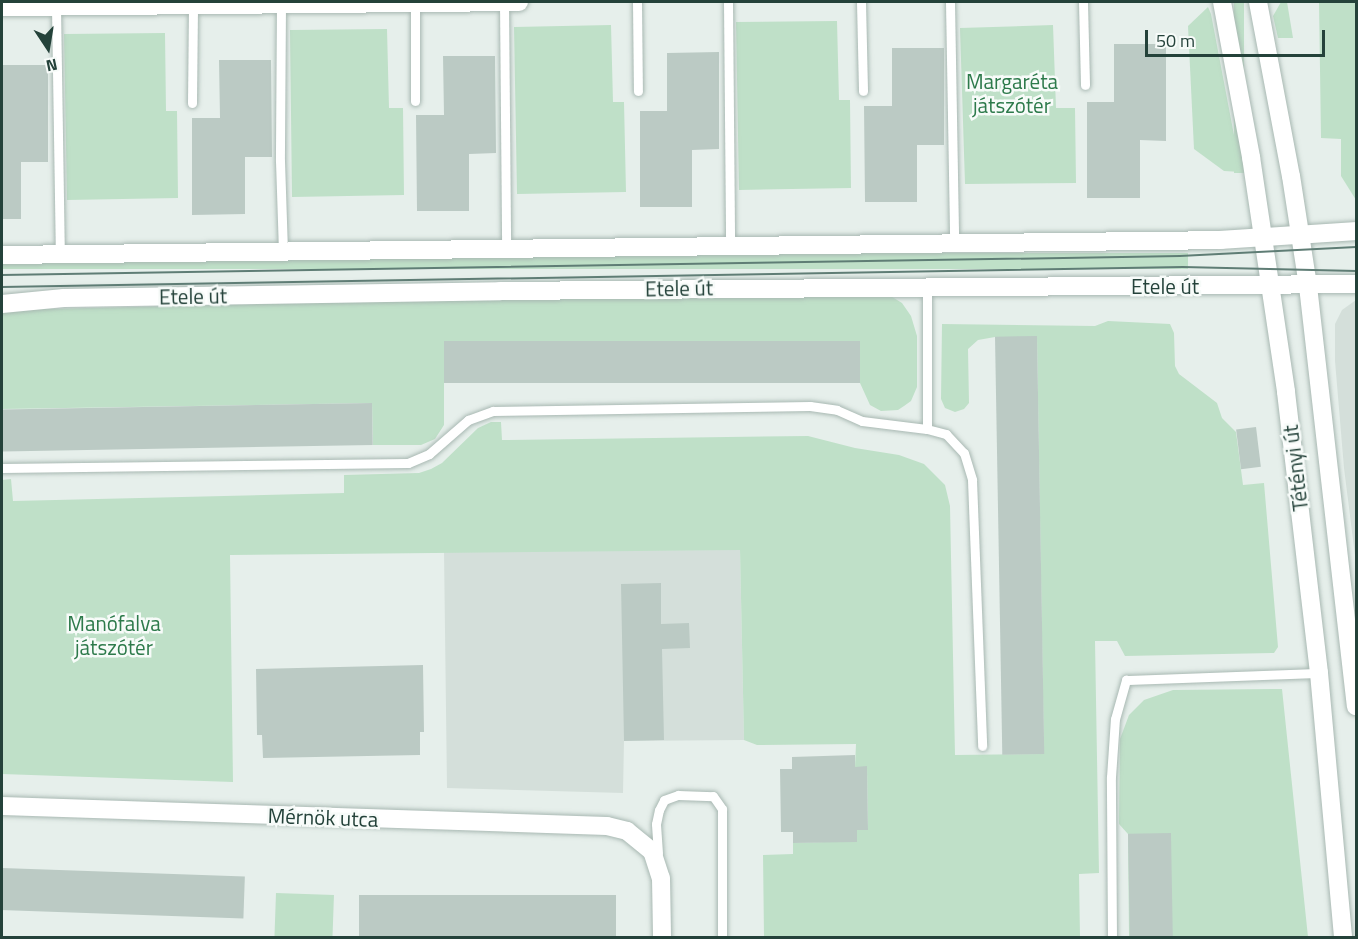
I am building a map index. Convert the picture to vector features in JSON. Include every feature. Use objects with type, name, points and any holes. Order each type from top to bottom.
[{"type":"main road","points":[[2,7],[519,2]]},
{"type":"main road","name":"Tétényi út","points":[[1222,2],[1264,237],[1286,392],[1319,673],[1343,938]]},
{"type":"main road","name":"Tétényi út","points":[[1258,2],[1308,286],[1356,706]]},
{"type":"main road","name":"Etele út","points":[[2,255],[954,243],[1264,237],[1356,231]]},
{"type":"main road","name":"Etele út","points":[[2,304],[64,298],[927,285],[1270,287],[1356,284]]},
{"type":"main road","points":[[1319,673],[1351,671]]},
{"type":"main road","name":"Mérnök utca","points":[[2,806],[607,826],[627,831],[641,841],[652,851],[658,863]]},
{"type":"main road","points":[[658,863],[662,938]]},
{"type":"lane","points":[[504,2],[506,249]]},
{"type":"lane","points":[[637,2],[638,91]]},
{"type":"lane","points":[[728,2],[730,246]]},
{"type":"lane","points":[[861,2],[863,91]]},
{"type":"lane","points":[[950,2],[954,243]]},
{"type":"lane","points":[[1083,2],[1085,85]]},
{"type":"lane","points":[[415,3],[415,101]]},
{"type":"lane","points":[[192,5],[192,103]]},
{"type":"lane","points":[[281,5],[280,161],[283,253]]},
{"type":"lane","points":[[56,7],[60,255]]},
{"type":"lane","points":[[927,285],[927,429]]},
{"type":"lane","points":[[2,468],[408,463],[429,454],[468,420],[493,411],[810,406],[837,410],[862,421],[927,429],[946,434],[964,453],[972,480],[982,746]]},
{"type":"lane","points":[[1112,938],[1114,731],[1126,680],[1319,673]]},
{"type":"lane","points":[[658,863],[656,824],[664,800],[678,795],[713,796],[722,809],[722,938]]},
{"type":"shaded area","points":[[1356,300],[1356,563],[1344,468],[1335,361],[1335,324],[1342,310]]},
{"type":"shaded area","points":[[740,550],[744,740],[624,741],[623,793],[447,788],[444,551]]},
{"type":"green space","points":[[1234,2],[1244,2],[1244,173],[1234,173]]},
{"type":"green space","points":[[1281,2],[1287,2],[1293,38],[1278,38],[1273,16]]},
{"type":"green space","points":[[1319,2],[1356,2],[1356,200],[1341,176],[1341,139],[1321,138]]},
{"type":"green space","points":[[1208,7],[1241,172],[1224,171],[1194,149],[1188,26]]},
{"type":"green space","points":[[837,21],[839,100],[850,100],[851,188],[739,190],[736,22]]},
{"type":"green space","points":[[611,25],[613,102],[624,102],[626,192],[517,194],[514,27]]},
{"type":"green space","name":"Margaréta játszótér","points":[[1053,25],[1056,108],[1075,108],[1076,183],[965,184],[960,28]]},
{"type":"green space","points":[[387,29],[389,108],[403,108],[404,195],[292,197],[290,30]]},
{"type":"green space","points":[[165,33],[166,111],[177,111],[178,198],[67,200],[64,34]]},
{"type":"green space","points":[[2,253],[1188,253],[1188,269],[2,269]]},
{"type":"green space","points":[[826,291],[889,295],[902,303],[911,316],[917,336],[917,387],[911,401],[898,410],[881,411],[870,405],[860,383],[860,342],[444,347],[444,425],[435,439],[421,445],[373,445],[372,403],[2,409],[2,310]]},
{"type":"green space","name":"Manófalva játszótér","points":[[1108,321],[1170,324],[1174,333],[1175,366],[1179,374],[1217,403],[1222,418],[1236,432],[1243,485],[1264,483],[1278,647],[1274,653],[1125,656],[1117,641],[1095,641],[1099,873],[1079,874],[1080,937],[764,937],[763,855],[793,854],[793,843],[857,841],[857,830],[868,829],[867,767],[855,767],[856,744],[757,745],[744,740],[740,550],[230,555],[233,782],[2,774],[2,480],[11,479],[13,501],[344,493],[344,475],[419,473],[431,469],[442,463],[478,428],[491,422],[501,422],[502,440],[808,436],[855,448],[899,455],[924,464],[945,485],[950,506],[955,755],[1044,754],[1037,337],[995,337],[978,340],[968,349],[969,403],[964,409],[955,412],[945,408],[941,399],[942,324],[1095,326]]},
{"type":"green space","points":[[1282,689],[1308,937],[1129,937],[1128,834],[1119,824],[1120,739],[1129,715],[1144,700],[1173,690]]},
{"type":"green space","points":[[276,893],[334,895],[332,938],[274,937]]},
{"type":"building","points":[[1114,44],[1166,44],[1166,141],[1140,140],[1140,198],[1087,198],[1087,102],[1114,102]]},
{"type":"building","points":[[892,48],[944,48],[944,145],[917,145],[917,202],[865,202],[864,106],[892,106]]},
{"type":"building","points":[[719,52],[719,149],[692,150],[692,207],[640,207],[640,111],[667,111],[667,53]]},
{"type":"building","points":[[443,56],[495,56],[496,153],[469,154],[469,211],[417,211],[416,115],[444,115]]},
{"type":"building","points":[[219,60],[271,60],[272,157],[245,157],[245,214],[192,215],[192,118],[220,118]]},
{"type":"building","points":[[2,65],[48,65],[48,162],[21,162],[21,219],[2,219]]},
{"type":"building","points":[[1037,336],[1044,754],[1002,755],[995,337]]},
{"type":"building","points":[[444,341],[860,341],[860,383],[444,383]]},
{"type":"building","points":[[372,403],[373,445],[3,451],[2,409]]},
{"type":"building","points":[[1256,427],[1261,467],[1241,469],[1236,429]]},
{"type":"building","points":[[661,583],[661,624],[689,623],[690,648],[662,649],[664,740],[624,741],[621,584]]},
{"type":"building","points":[[423,665],[424,732],[420,732],[420,755],[263,758],[262,735],[257,735],[256,669]]},
{"type":"building","points":[[855,755],[855,767],[867,766],[868,830],[857,830],[857,842],[793,843],[793,832],[781,832],[780,769],[792,769],[792,757]]},
{"type":"building","points":[[1171,833],[1173,938],[1130,938],[1128,834]]},
{"type":"building","points":[[2,868],[245,876],[243,918],[2,910]]},
{"type":"building","points":[[359,895],[616,895],[616,938],[359,938]]},
{"type":"tram line","points":[[2,275],[1180,256],[1356,247]]},
{"type":"tram line","points":[[2,287],[1183,267],[1356,271]]}]
